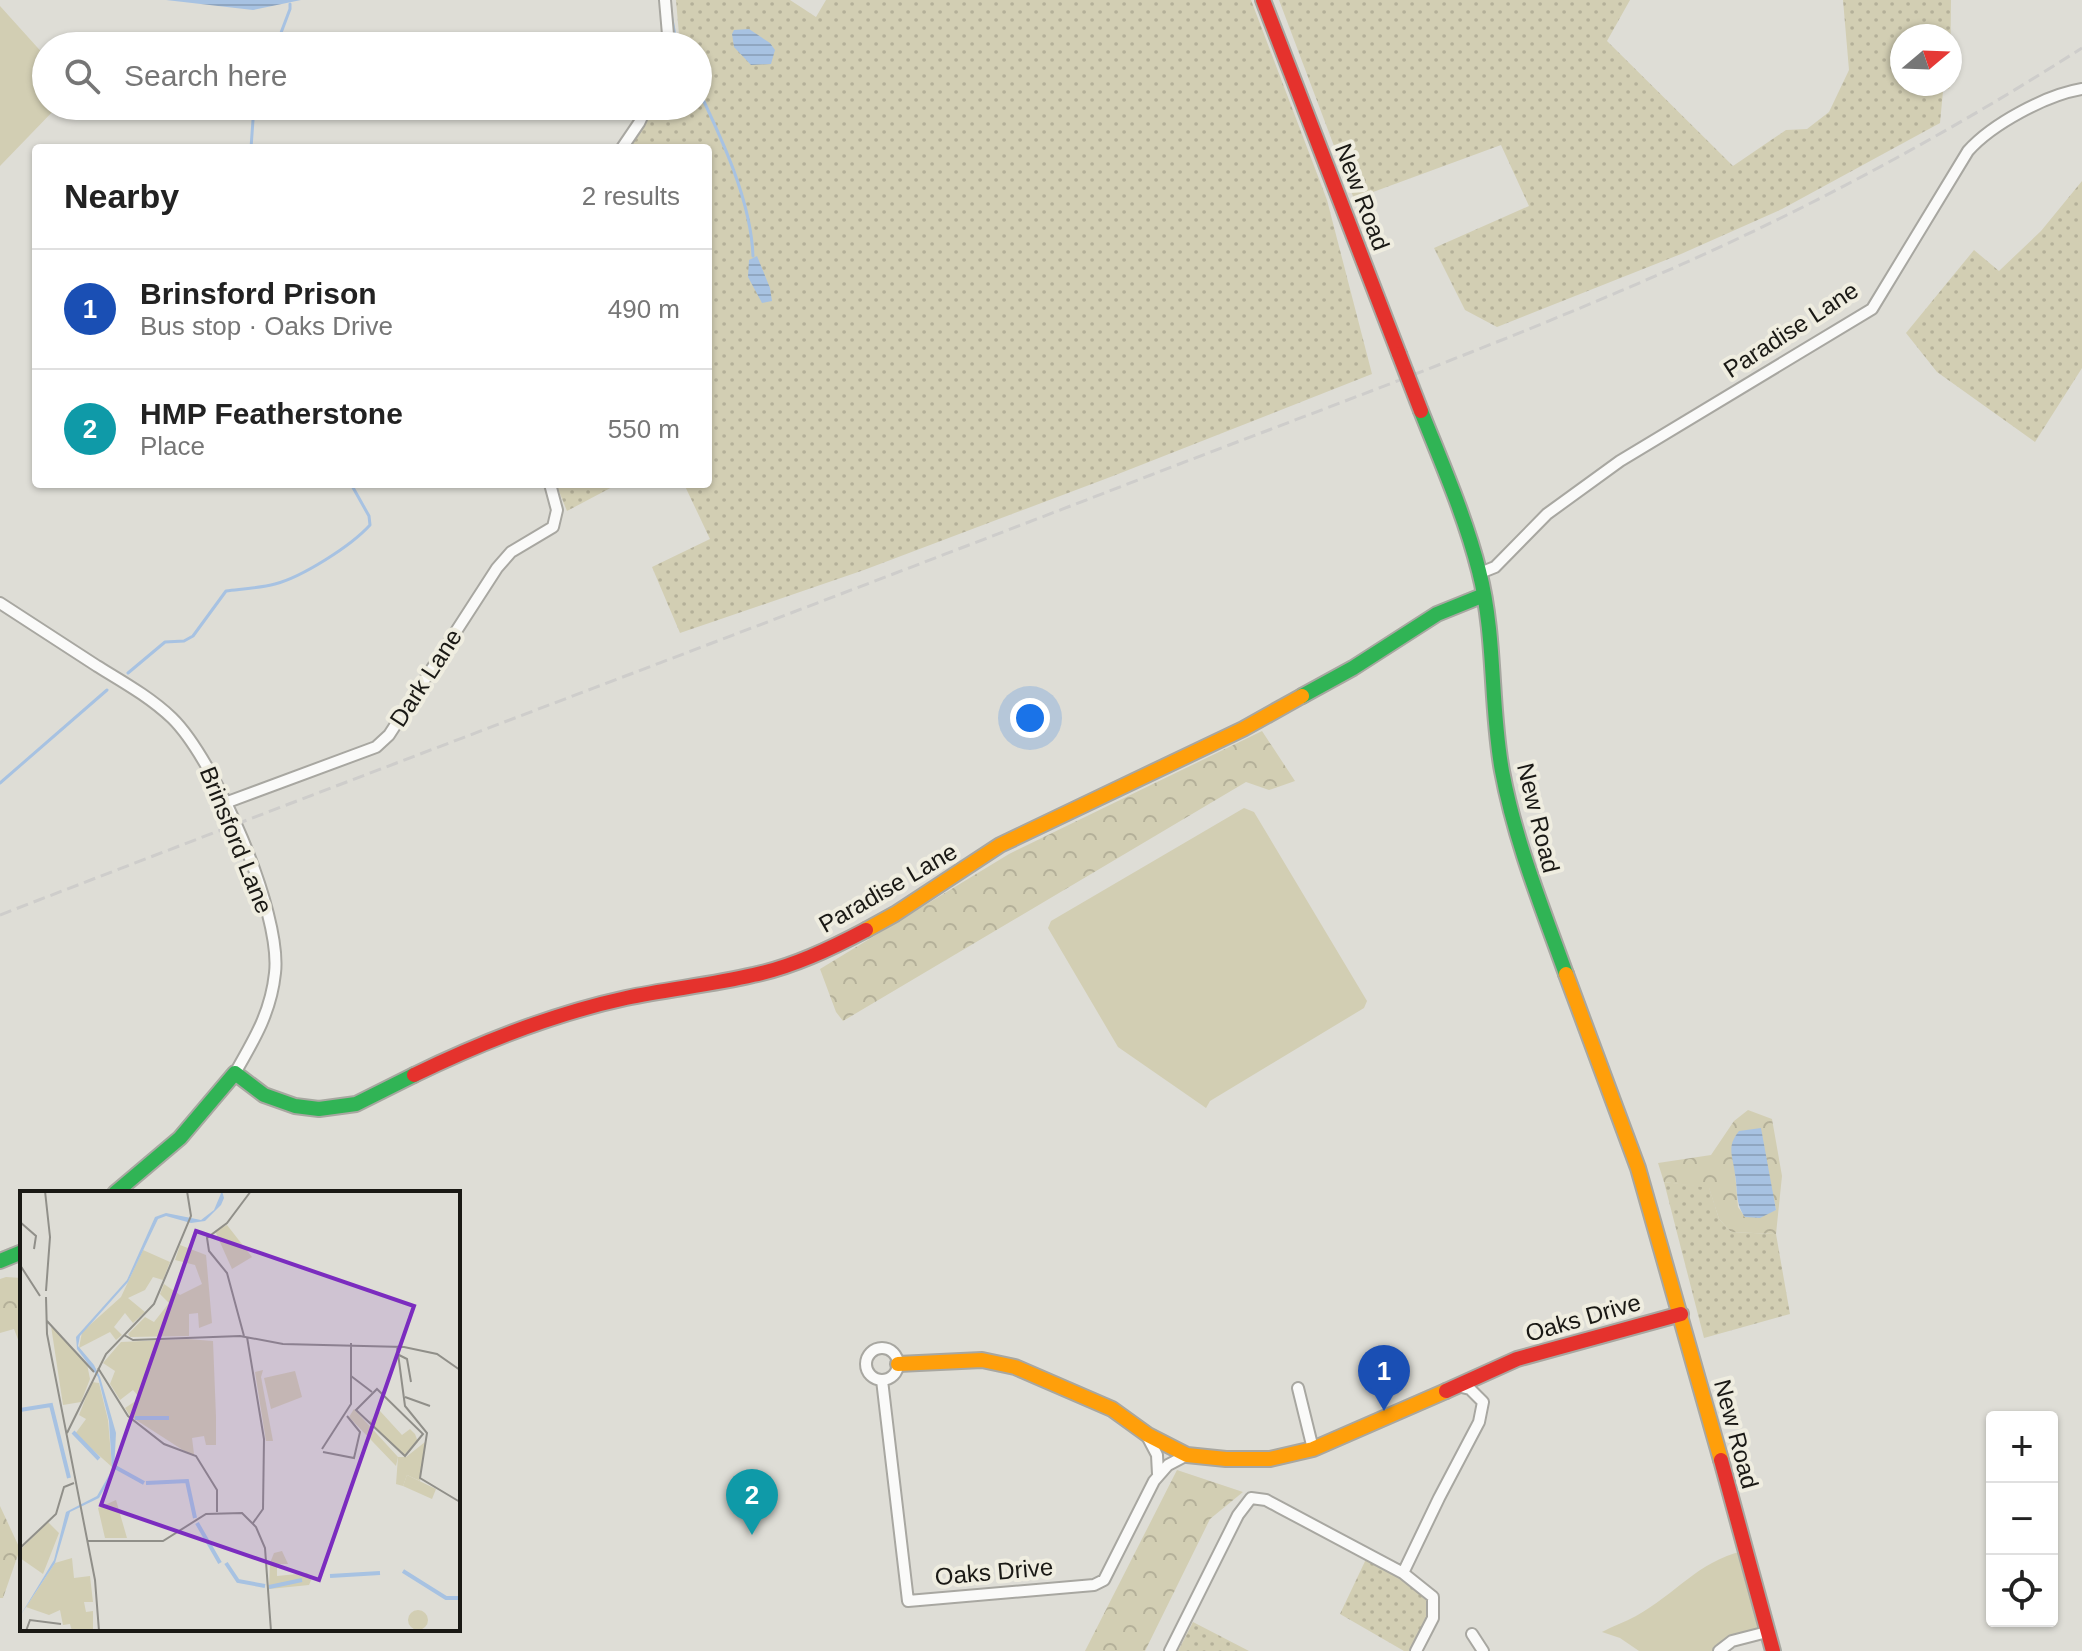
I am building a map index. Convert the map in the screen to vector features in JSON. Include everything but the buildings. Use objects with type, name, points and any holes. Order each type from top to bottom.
[{"type":"street","points":[[665,0],[668,32]]},
{"type":"street","name":"New Road","points":[[1263,0],[1464,520],[1484,595],[1491,637],[1502,769],[1522,854],[1638,1168],[1773,1651]]},
{"type":"street","name":"Paradise Lane","points":[[1480,573],[1495,567],[1547,514],[1620,461],[1872,309],[1968,151],[1979,139],[2033,107],[2082,89]]},
{"type":"street","points":[[625,144],[640,120]]},
{"type":"street","name":"Dark Lane","points":[[225,803],[376,747],[389,735],[497,568],[511,552],[553,527],[557,510],[551,488]]},
{"type":"street","name":"Paradise Lane","points":[[235,1073],[264,1095],[295,1106],[319,1109],[356,1104],[472,1047],[546,1020],[625,998],[755,975],[830,949],[906,908],[1000,845],[1298,700],[1437,614],[1484,595]]},
{"type":"street","name":"Brinsford Lane","points":[[0,603],[131,687],[171,717],[202,756],[263,895],[271,925],[276,969],[262,1028],[235,1073]]},
{"type":"street","points":[[117,1191],[160,1156],[207,1110],[235,1073]]},
{"type":"street","points":[[0,1261],[20,1253]]},
{"type":"street","name":"Oaks Drive","points":[[898,1364],[982,1360],[1015,1367],[1112,1409],[1143,1431],[1187,1455],[1270,1459],[1313,1449],[1517,1359],[1681,1314]]},
{"type":"street","points":[[879,1348],[895,1355],[898,1364],[895,1373],[882,1380],[874,1378],[867,1371],[866,1362],[871,1352],[879,1348]]},
{"type":"street","name":"Oaks Drive","points":[[882,1380],[908,1601],[1094,1585],[1104,1580],[1158,1474],[1187,1455]]},
{"type":"street","points":[[1403,1573],[1479,1422],[1483,1402],[1470,1389],[1454,1386]]},
{"type":"street","points":[[1298,1388],[1313,1449]]},
{"type":"street","points":[[1143,1431],[1157,1455],[1158,1474]]},
{"type":"street","points":[[1170,1651],[1238,1515],[1251,1498],[1266,1500],[1403,1573],[1433,1597],[1433,1618],[1416,1651]]},
{"type":"street","points":[[1719,1651],[1732,1641],[1767,1632]]},
{"type":"street","points":[[1472,1634],[1483,1651]]},
{"type":"green space","points":[[676,0],[790,0],[816,17],[826,0],[1251,0],[1327,200],[1372,374],[864,570],[680,633],[652,567],[710,539],[686,488],[712,488],[712,144],[631,144],[646,120],[712,120],[712,32],[679,32]]},
{"type":"green space","points":[[1279,0],[1630,0],[1607,41],[1733,166],[1786,130],[1807,129],[1829,112],[1849,70],[1843,0],[1951,0],[1951,24],[1890,24],[1890,96],[1943,96],[1940,123],[1782,209],[1681,254],[1497,327],[1465,310],[1434,248],[1529,206],[1501,145],[1354,199]]},
{"type":"green space","points":[[0,6],[32,41],[32,120],[44,120],[0,166]]},
{"type":"green space","points":[[2082,181],[2082,368],[2035,442],[1937,372],[1906,333],[1974,250],[1999,271],[2041,231]]},
{"type":"green space","points":[[558,488],[610,488],[567,511]]},
{"type":"green space","points":[[1262,731],[1295,781],[1269,790],[1246,782],[843,1021],[836,1012],[820,969],[1009,854]]},
{"type":"green space","points":[[1244,808],[1254,812],[1367,1001],[1364,1008],[1210,1101],[1206,1108],[1118,1047],[1048,928],[1051,921]]},
{"type":"green space","points":[[1748,1110],[1772,1119],[1782,1176],[1776,1234],[1731,1232],[1719,1219],[1709,1188],[1664,1182],[1658,1163],[1711,1155],[1734,1121]],"holes":[[[1766,1163],[1776,1210],[1745,1217],[1738,1207],[1735,1172]]]},
{"type":"green space","points":[[1664,1182],[1709,1187],[1719,1219],[1731,1232],[1776,1234],[1790,1314],[1704,1338]]},
{"type":"green space","points":[[20,1278],[20,1345],[14,1329],[0,1333],[0,1279]]},
{"type":"green space","points":[[1177,1470],[1243,1492],[1210,1519],[1145,1651],[1085,1651]]},
{"type":"green space","points":[[0,1506],[20,1549],[3,1598],[0,1598]]},
{"type":"green space","points":[[1743,1551],[1765,1629],[1715,1651],[1639,1651],[1620,1638],[1602,1632],[1650,1607],[1712,1563]]},
{"type":"green space","points":[[1368,1555],[1433,1597],[1433,1618],[1416,1651],[1404,1651],[1340,1614]]},
{"type":"green space","points":[[1193,1622],[1249,1651],[1178,1651]]},
{"type":"water","points":[[166,0],[301,0],[253,10]]},
{"type":"water","points":[[749,29],[775,50],[771,64],[751,65],[734,47],[734,30]]},
{"type":"water","points":[[757,256],[772,301],[762,303],[748,277],[749,260]]},
{"type":"water","points":[[1761,1128],[1776,1210],[1760,1218],[1745,1217],[1738,1202],[1731,1147],[1739,1131]]},
{"type":"waterway","points":[[281,32],[290,4]]},
{"type":"waterway","points":[[671,14],[674,32]]},
{"type":"waterway","points":[[251,144],[253,120]]},
{"type":"waterway","points":[[712,120],[741,192],[753,256]]},
{"type":"waterway","points":[[128,673],[165,642],[184,641],[193,636],[226,591],[275,584],[299,575],[326,560],[362,533],[370,525],[369,516],[353,488]]},
{"type":"waterway","points":[[0,783],[107,690]]},
{"type":"railway","points":[[0,915],[1410,376],[1600,300],[1824,197],[1981,110],[2082,48]]},
{"type":"traffic: fast","points":[[1421,411],[1460,510],[1479,571],[1488,621],[1498,746],[1507,797],[1530,874],[1566,974]]},
{"type":"traffic: fast","points":[[1302,696],[1353,668],[1437,614],[1484,595]]},
{"type":"traffic: fast","points":[[117,1191],[180,1138],[235,1073],[264,1095],[295,1106],[319,1109],[356,1104],[414,1075]]},
{"type":"traffic: fast","points":[[0,1261],[20,1253]]},
{"type":"traffic: slow","points":[[866,930],[1000,845],[1243,729],[1302,696]]},
{"type":"traffic: slow","points":[[1566,974],[1638,1168],[1721,1460]]},
{"type":"traffic: slow","points":[[898,1364],[982,1360],[1015,1367],[1112,1409],[1148,1435],[1187,1455],[1226,1459],[1270,1459],[1313,1449],[1446,1391]]},
{"type":"traffic: jam","points":[[1263,0],[1399,354]]},
{"type":"traffic: jam","points":[[1399,354],[1421,411]]},
{"type":"traffic: jam","points":[[414,1075],[491,1040],[544,1021],[626,998],[768,972],[811,957],[866,930]]},
{"type":"traffic: jam","points":[[1446,1391],[1517,1359],[1681,1314]]},
{"type":"traffic: jam","points":[[1721,1460],[1773,1651]]},
{"type":"place","name":"Brinsford Prison","points":[[1384,1411]]},
{"type":"place","name":"HMP Featherstone","points":[[752,1535]]}]
